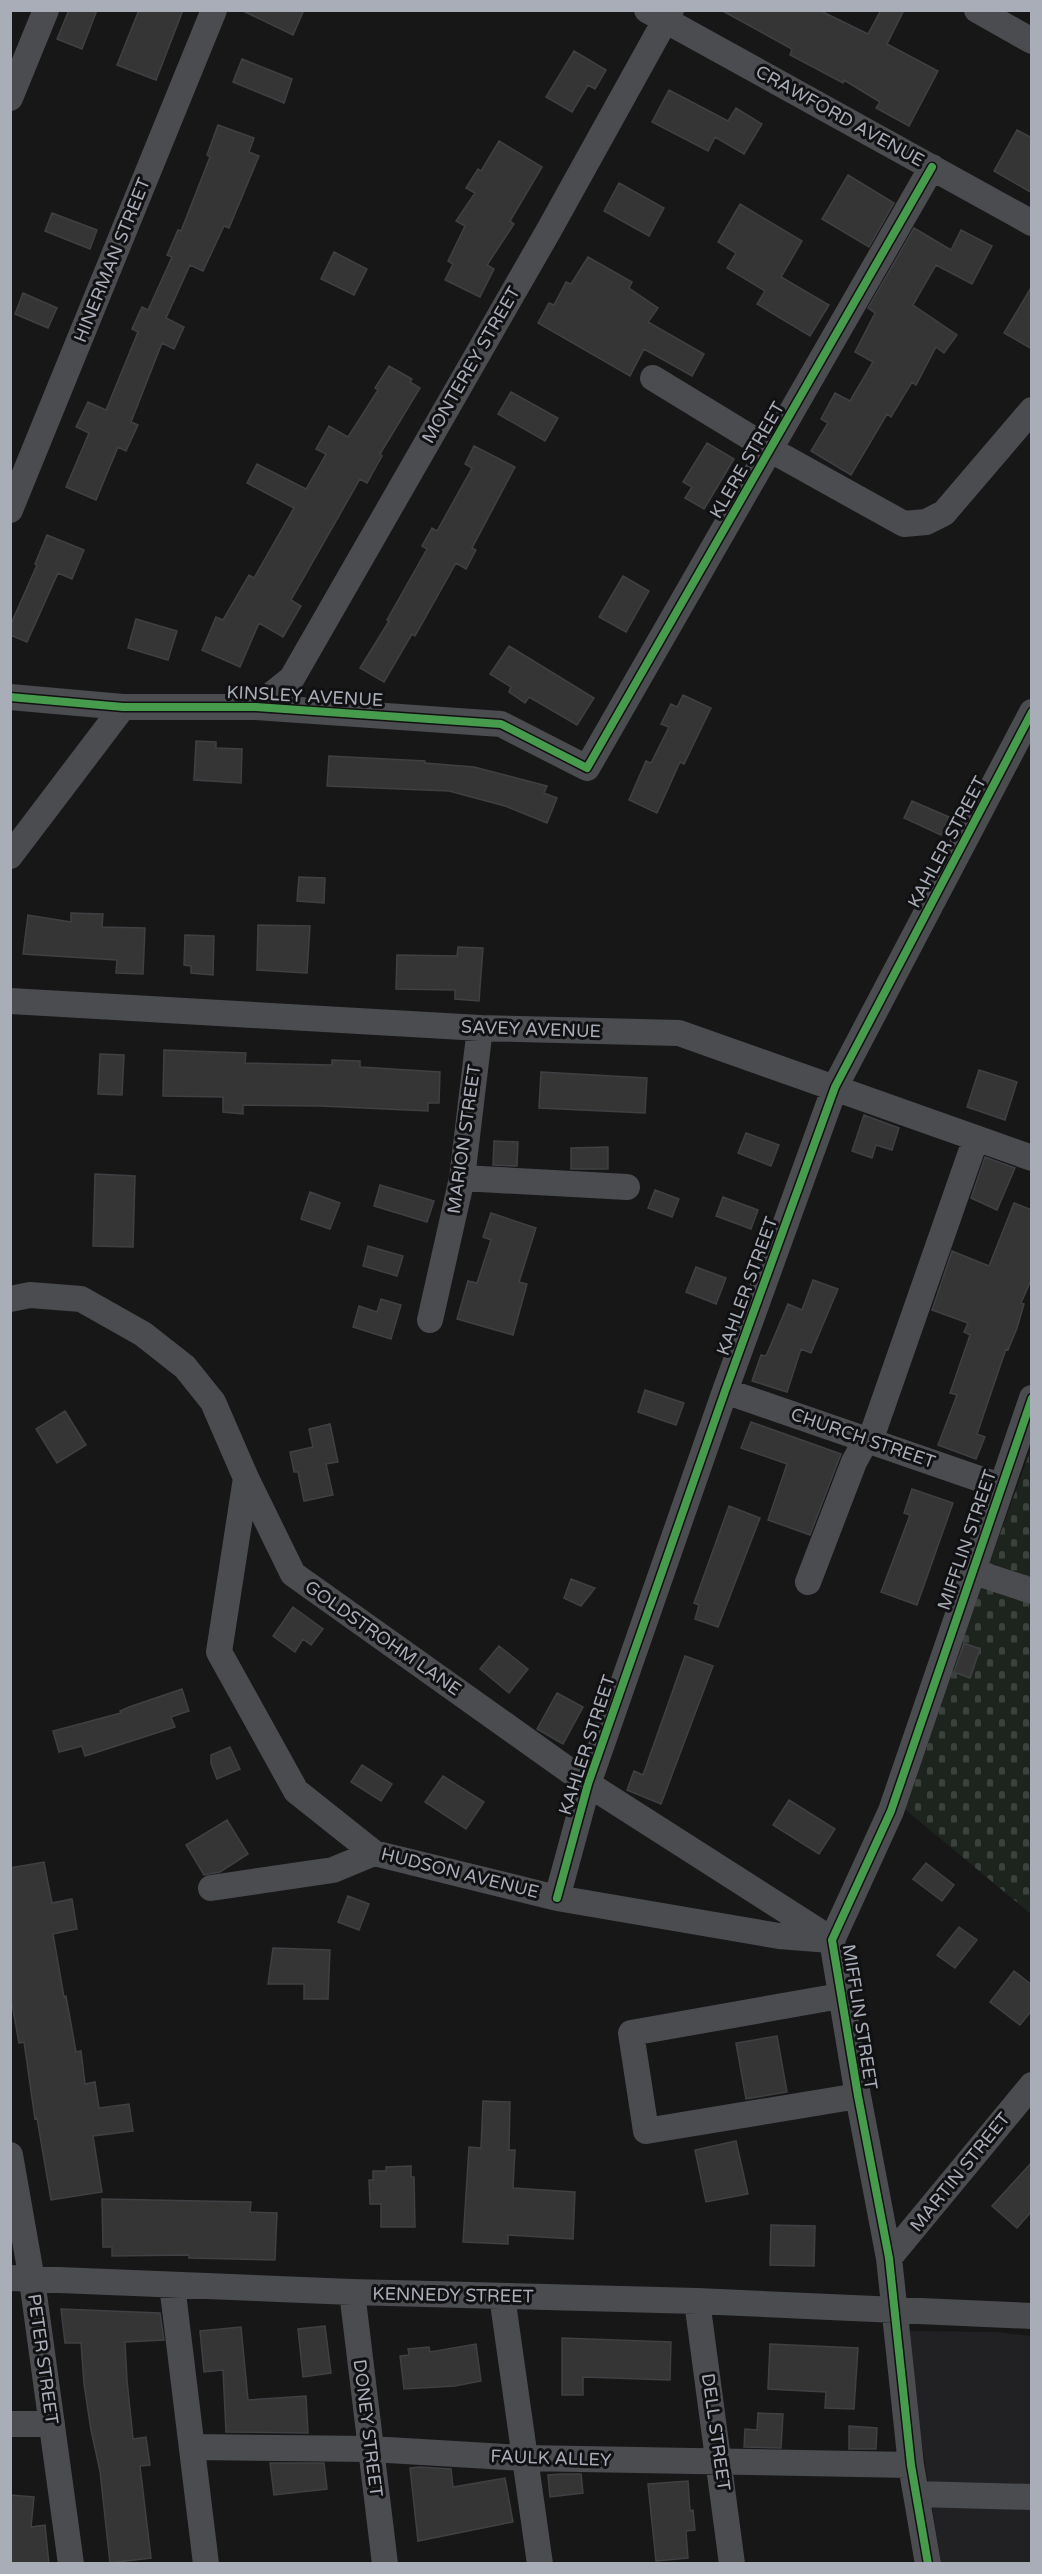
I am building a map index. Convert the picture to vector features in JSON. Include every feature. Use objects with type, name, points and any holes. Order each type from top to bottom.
[{"type":"street","points":[[10,98],[46,10]]},
{"type":"street","name":"HINERMAN STREET","points":[[10,510],[214,10]]},
{"type":"street","points":[[977,10],[1032,41]]},
{"type":"street","name":"CRAWFORD AVENUE","points":[[661,14],[1032,223]]},
{"type":"street","name":"MONTEREY STREET","points":[[256,707],[291,678],[661,14]]},
{"type":"street","name":"KLERE STREET","points":[[587,768],[932,167]]},
{"type":"street","points":[[653,378],[771,450],[904,524],[926,522],[944,513],[1030,417]]},
{"type":"street","name":"KINSLEY AVENUE","points":[[10,697],[123,707],[256,707],[501,724],[587,768]]},
{"type":"street","points":[[10,856],[123,707]]},
{"type":"street","name":"KAHLER STREET","points":[[557,1898],[588,1784],[725,1391],[835,1087],[1031,713]]},
{"type":"street","name":"SAVEY AVENUE","points":[[10,1000],[480,1028],[679,1032],[1032,1158]]},
{"type":"street","name":"MARION STREET","points":[[430,1320],[462,1178],[480,1028]]},
{"type":"street","points":[[808,1582],[854,1462],[868,1440],[976,1138]]},
{"type":"street","points":[[462,1178],[627,1187]]},
{"type":"street","name":"GOLDSTROHM LANE","points":[[10,1299],[30,1296],[81,1299],[143,1334],[185,1367],[213,1402],[246,1478],[293,1574],[588,1784],[832,1940]]},
{"type":"street","name":"CHURCH STREET","points":[[725,1391],[1000,1486]]},
{"type":"street","name":"MIFFLIN STREET","points":[[928,2564],[911,2464],[889,2258],[840,1996],[832,1940],[891,1811],[1000,1486],[1032,1398]]},
{"type":"street","name":"HUDSON AVENUE","points":[[246,1478],[219,1652],[296,1791],[374,1853],[557,1898],[779,1936],[832,1940]]},
{"type":"street","points":[[971,1571],[1032,1591]]},
{"type":"street","points":[[211,1888],[333,1870],[374,1853]]},
{"type":"street","points":[[840,1996],[632,2033],[646,2131],[858,2096]]},
{"type":"street","name":"MARTIN STREET","points":[[889,2258],[1032,2085]]},
{"type":"street","name":"PETER STREET","points":[[10,2155],[21,2279],[52,2424],[71,2564]]},
{"type":"street","name":"KENNEDY STREET","points":[[21,2279],[352,2292],[698,2301],[1032,2316]]},
{"type":"street","points":[[172,2285],[206,2564]]},
{"type":"street","name":"DONEY STREET","points":[[352,2292],[385,2564]]},
{"type":"street","points":[[502,2296],[540,2564]]},
{"type":"street","name":"DELL STREET","points":[[698,2301],[732,2564]]},
{"type":"street","points":[[10,2424],[52,2424]]},
{"type":"street","name":"FAULK ALLEY","points":[[192,2447],[371,2449],[524,2458],[911,2464]]},
{"type":"street","points":[[916,2494],[1032,2497]]},
{"type":"shaded area","points":[[904,2331],[997,2332],[1031,2336],[1031,2563],[941,2563]]},
{"type":"green space","points":[[1031,1449],[1031,1914],[901,1806]]},
{"type":"building","points":[[69,10],[97,10],[82,49],[57,39]]},
{"type":"building","points":[[139,10],[183,10],[156,80],[117,65]]},
{"type":"building","points":[[241,10],[304,10],[293,35]]},
{"type":"building","points":[[721,10],[819,10],[868,34],[881,10],[904,10],[887,44],[938,71],[909,126],[876,108],[880,102],[844,80],[843,83],[790,55],[792,49]]},
{"type":"building","points":[[574,51],[606,70],[595,89],[588,85],[572,112],[546,97]]},
{"type":"building","points":[[242,59],[292,79],[284,103],[233,82]]},
{"type":"building","points":[[669,90],[728,121],[736,108],[762,124],[744,154],[715,137],[708,151],[652,122]]},
{"type":"building","points":[[218,125],[254,138],[249,152],[259,156],[229,228],[224,226],[203,271],[190,265],[166,318],[184,327],[174,349],[162,343],[131,422],[138,425],[126,451],[118,447],[96,500],[66,487],[89,433],[76,427],[88,402],[106,410],[138,332],[132,329],[142,307],[148,310],[172,257],[167,255],[178,230],[181,231],[210,157],[207,155]]},
{"type":"building","points":[[1017,130],[1032,138],[1032,193],[994,171]]},
{"type":"building","points":[[499,141],[542,167],[510,221],[514,224],[487,265],[494,269],[480,297],[445,280],[453,264],[448,261],[465,226],[456,221],[475,193],[466,188],[478,169],[481,171]]},
{"type":"building","points":[[848,175],[894,203],[869,247],[822,219]]},
{"type":"building","points":[[619,183],[664,208],[649,236],[604,211]]},
{"type":"building","points":[[740,204],[802,241],[781,277],[829,305],[810,336],[757,304],[765,291],[727,268],[736,253],[718,242]]},
{"type":"building","points":[[52,213],[97,230],[90,249],[45,231]]},
{"type":"building","points":[[914,228],[951,250],[961,230],[992,246],[972,284],[936,265],[913,305],[957,335],[944,353],[936,347],[916,385],[912,382],[891,417],[887,414],[851,475],[811,451],[828,423],[821,419],[835,393],[850,401],[873,362],[855,352],[875,313],[868,308]]},
{"type":"building","points":[[334,252],[367,269],[354,295],[321,279]]},
{"type":"building","points":[[588,257],[632,282],[629,288],[658,308],[648,322],[704,354],[692,376],[644,349],[630,376],[538,323],[549,303],[554,305],[566,282],[571,284]]},
{"type":"building","points":[[1032,286],[1032,349],[1004,333]]},
{"type":"building","points":[[23,293],[57,308],[48,328],[15,314]]},
{"type":"building","points":[[389,366],[412,379],[410,382],[420,388],[380,454],[382,456],[367,483],[360,479],[291,600],[301,606],[283,637],[259,623],[240,667],[202,650],[216,617],[223,620],[249,575],[254,578],[294,508],[247,483],[257,464],[306,489],[326,454],[316,449],[329,426],[348,437],[378,390],[375,388]]},
{"type":"building","points":[[511,392],[558,418],[545,441],[498,414]]},
{"type":"building","points":[[707,443],[734,459],[704,509],[685,498],[692,487],[683,482]]},
{"type":"building","points":[[474,446],[515,467],[472,548],[476,550],[466,569],[456,563],[415,636],[412,634],[384,682],[360,668],[389,621],[387,620],[427,549],[422,546],[432,528],[437,531],[472,468],[465,464]]},
{"type":"building","points":[[47,535],[84,550],[72,579],[58,573],[27,642],[10,635],[10,626],[37,565],[35,564]]},
{"type":"building","points":[[623,576],[649,591],[626,632],[599,617]]},
{"type":"building","points":[[136,619],[177,631],[168,660],[128,648]]},
{"type":"building","points":[[509,646],[594,698],[577,725],[529,697],[525,703],[509,692],[511,687],[490,674]]},
{"type":"building","points":[[683,695],[711,708],[684,764],[680,762],[657,813],[629,800],[646,761],[651,763],[669,727],[661,724],[671,704],[677,707]]},
{"type":"building","points":[[196,741],[216,742],[216,748],[242,749],[241,783],[194,780]]},
{"type":"building","points":[[329,756],[425,761],[425,763],[474,767],[547,786],[544,793],[557,798],[547,823],[505,806],[449,791],[327,786]]},
{"type":"building","points":[[912,801],[949,817],[941,835],[904,818]]},
{"type":"building","points":[[299,877],[325,878],[324,903],[297,901]]},
{"type":"building","points":[[71,913],[103,914],[102,927],[145,928],[143,974],[116,973],[117,960],[23,954],[28,915],[71,922]]},
{"type":"building","points":[[258,925],[310,926],[307,973],[257,970]]},
{"type":"building","points":[[185,935],[214,936],[213,975],[191,973],[191,966],[184,965]]},
{"type":"building","points":[[458,947],[483,948],[479,1001],[455,999],[455,990],[396,989],[397,955],[457,956]]},
{"type":"building","points":[[164,1050],[246,1053],[245,1063],[332,1065],[332,1060],[360,1061],[360,1067],[440,1072],[439,1103],[428,1103],[428,1111],[243,1105],[243,1114],[223,1112],[223,1097],[163,1096]]},
{"type":"building","points":[[100,1054],[124,1055],[122,1095],[98,1094]]},
{"type":"building","points":[[979,1070],[1017,1082],[1005,1120],[967,1107]]},
{"type":"building","points":[[541,1072],[647,1078],[645,1113],[539,1108]]},
{"type":"building","points":[[864,1115],[899,1128],[892,1150],[876,1145],[872,1158],[852,1151]]},
{"type":"building","points":[[746,1133],[779,1145],[771,1166],[738,1153]]},
{"type":"building","points":[[494,1141],[518,1142],[517,1166],[493,1165]]},
{"type":"building","points":[[608,1147],[608,1169],[571,1169],[571,1148]]},
{"type":"building","points":[[985,1157],[1015,1168],[997,1210],[971,1198]]},
{"type":"building","points":[[95,1174],[135,1176],[133,1247],[93,1246]]},
{"type":"building","points":[[380,1185],[434,1201],[427,1222],[374,1206]]},
{"type":"building","points":[[655,1190],[679,1199],[672,1217],[648,1208]]},
{"type":"building","points":[[310,1192],[340,1203],[330,1229],[301,1219]]},
{"type":"building","points":[[723,1197],[758,1210],[751,1229],[716,1216]]},
{"type":"building","points":[[1014,1203],[1032,1210],[1032,1278],[1021,1303],[1024,1304],[1017,1328],[1008,1350],[1006,1349],[977,1434],[985,1437],[976,1459],[938,1445],[957,1395],[950,1393],[970,1335],[964,1332],[968,1323],[932,1310],[952,1251],[989,1266]]},
{"type":"building","points":[[491,1213],[536,1228],[519,1282],[527,1284],[513,1335],[457,1319],[468,1281],[477,1283],[491,1240],[483,1237]]},
{"type":"building","points":[[368,1246],[403,1256],[397,1276],[363,1266]]},
{"type":"building","points":[[696,1267],[726,1278],[716,1304],[686,1292]]},
{"type":"building","points":[[813,1280],[838,1289],[811,1353],[801,1349],[787,1392],[752,1381],[761,1355],[766,1356],[788,1304],[802,1310]]},
{"type":"building","points":[[381,1299],[401,1305],[391,1339],[353,1327],[359,1306],[377,1312]]},
{"type":"building","points":[[645,1390],[684,1403],[676,1425],[638,1412]]},
{"type":"building","points":[[65,1411],[86,1445],[57,1463],[36,1429]]},
{"type":"building","points":[[751,1422],[841,1454],[810,1535],[768,1520],[787,1464],[741,1448]]},
{"type":"building","points":[[330,1424],[338,1462],[326,1464],[333,1495],[304,1501],[298,1472],[294,1472],[290,1452],[313,1447],[309,1429]]},
{"type":"building","points":[[912,1489],[953,1503],[917,1605],[881,1592],[910,1515],[904,1513]]},
{"type":"building","points":[[729,1506],[760,1518],[718,1627],[695,1619],[699,1605],[694,1603]]},
{"type":"building","points":[[571,1579],[595,1588],[581,1606],[564,1598]]},
{"type":"building","points":[[293,1607],[323,1629],[311,1645],[303,1639],[295,1652],[273,1636]]},
{"type":"building","points":[[964,1643],[980,1649],[970,1678],[954,1672]]},
{"type":"building","points":[[499,1646],[528,1669],[509,1693],[480,1669]]},
{"type":"building","points":[[685,1656],[713,1666],[661,1804],[627,1790],[634,1771],[643,1775]]},
{"type":"building","points":[[182,1689],[189,1711],[171,1717],[175,1727],[85,1756],[82,1746],[59,1752],[53,1731],[121,1713],[120,1711],[129,1707]]},
{"type":"building","points":[[557,1693],[583,1707],[563,1744],[537,1729]]},
{"type":"building","points":[[230,1747],[240,1769],[217,1779],[211,1763],[211,1755]]},
{"type":"building","points":[[362,1765],[392,1784],[381,1801],[351,1782]]},
{"type":"building","points":[[443,1776],[484,1802],[466,1829],[425,1802]]},
{"type":"building","points":[[789,1800],[835,1829],[819,1854],[773,1825]]},
{"type":"building","points":[[227,1820],[248,1854],[220,1872],[204,1875],[186,1845]]},
{"type":"building","points":[[44,1862],[52,1903],[72,1899],[77,1929],[53,1934],[76,2052],[81,2051],[85,2084],[95,2082],[99,2108],[129,2104],[133,2131],[93,2136],[102,2192],[51,2200],[37,2118],[35,2119],[24,2042],[19,2043],[10,1993],[10,1868]]},
{"type":"building","points":[[926,1863],[954,1885],[942,1901],[913,1879]]},
{"type":"building","points":[[348,1896],[369,1904],[359,1930],[338,1922]]},
{"type":"building","points":[[959,1927],[977,1940],[955,1968],[937,1955]]},
{"type":"building","points":[[273,1948],[330,1950],[328,1999],[304,1999],[304,1984],[268,1984]]},
{"type":"building","points":[[1014,1971],[1032,1985],[1032,2010],[1020,2025],[990,2002]]},
{"type":"building","points":[[777,2036],[787,2092],[746,2099],[736,2043]]},
{"type":"building","points":[[483,2101],[510,2102],[509,2150],[515,2150],[513,2188],[575,2192],[573,2239],[508,2235],[508,2244],[463,2242],[469,2147],[481,2148]]},
{"type":"building","points":[[736,2141],[748,2194],[706,2202],[695,2150]]},
{"type":"building","points":[[1032,2162],[1032,2211],[1017,2228],[992,2206]]},
{"type":"building","points":[[411,2166],[411,2177],[414,2177],[415,2227],[381,2227],[381,2204],[370,2204],[369,2180],[373,2180],[373,2171],[386,2171],[386,2167]]},
{"type":"building","points":[[102,2199],[251,2202],[250,2212],[277,2213],[275,2260],[189,2258],[189,2255],[112,2256],[112,2247],[103,2247]]},
{"type":"building","points":[[771,2225],[815,2226],[814,2266],[770,2265]]},
{"type":"building","points":[[61,2309],[160,2313],[164,2340],[125,2342],[133,2439],[146,2437],[150,2465],[140,2466],[151,2558],[110,2563],[100,2471],[84,2384],[81,2343],[65,2343]]},
{"type":"building","points":[[325,2326],[331,2373],[303,2377],[298,2329]]},
{"type":"building","points":[[241,2327],[248,2400],[306,2396],[308,2433],[226,2432],[223,2370],[204,2372],[200,2331]]},
{"type":"building","points":[[562,2338],[671,2342],[670,2380],[583,2377],[583,2395],[562,2395]]},
{"type":"building","points":[[476,2344],[481,2381],[455,2386],[404,2389],[400,2356],[409,2355],[408,2349],[429,2347],[430,2352]]},
{"type":"building","points":[[770,2344],[858,2348],[854,2409],[825,2408],[826,2392],[768,2389]]},
{"type":"building","points":[[758,2413],[783,2414],[781,2448],[744,2447],[745,2429],[757,2430]]},
{"type":"building","points":[[849,2426],[877,2428],[876,2449],[849,2449]]},
{"type":"building","points":[[270,2463],[324,2463],[327,2489],[274,2495]]},
{"type":"building","points":[[410,2468],[451,2469],[453,2487],[505,2478],[513,2522],[418,2541]]},
{"type":"building","points":[[581,2474],[583,2493],[550,2497],[548,2475]]},
{"type":"building","points":[[688,2481],[690,2511],[693,2510],[695,2530],[686,2531],[688,2558],[656,2561],[648,2484]]},
{"type":"building","points":[[10,2495],[34,2497],[31,2527],[45,2525],[49,2564],[10,2564]]},
{"type":"cycle path","points":[[10,697],[123,707],[256,707],[501,724],[587,768],[932,167]]},
{"type":"cycle path","points":[[557,1898],[588,1784],[725,1391],[835,1087],[1032,712]]},
{"type":"cycle path","points":[[928,2564],[911,2465],[889,2258],[858,2096],[832,1940],[891,1811],[1032,1398]]}]
